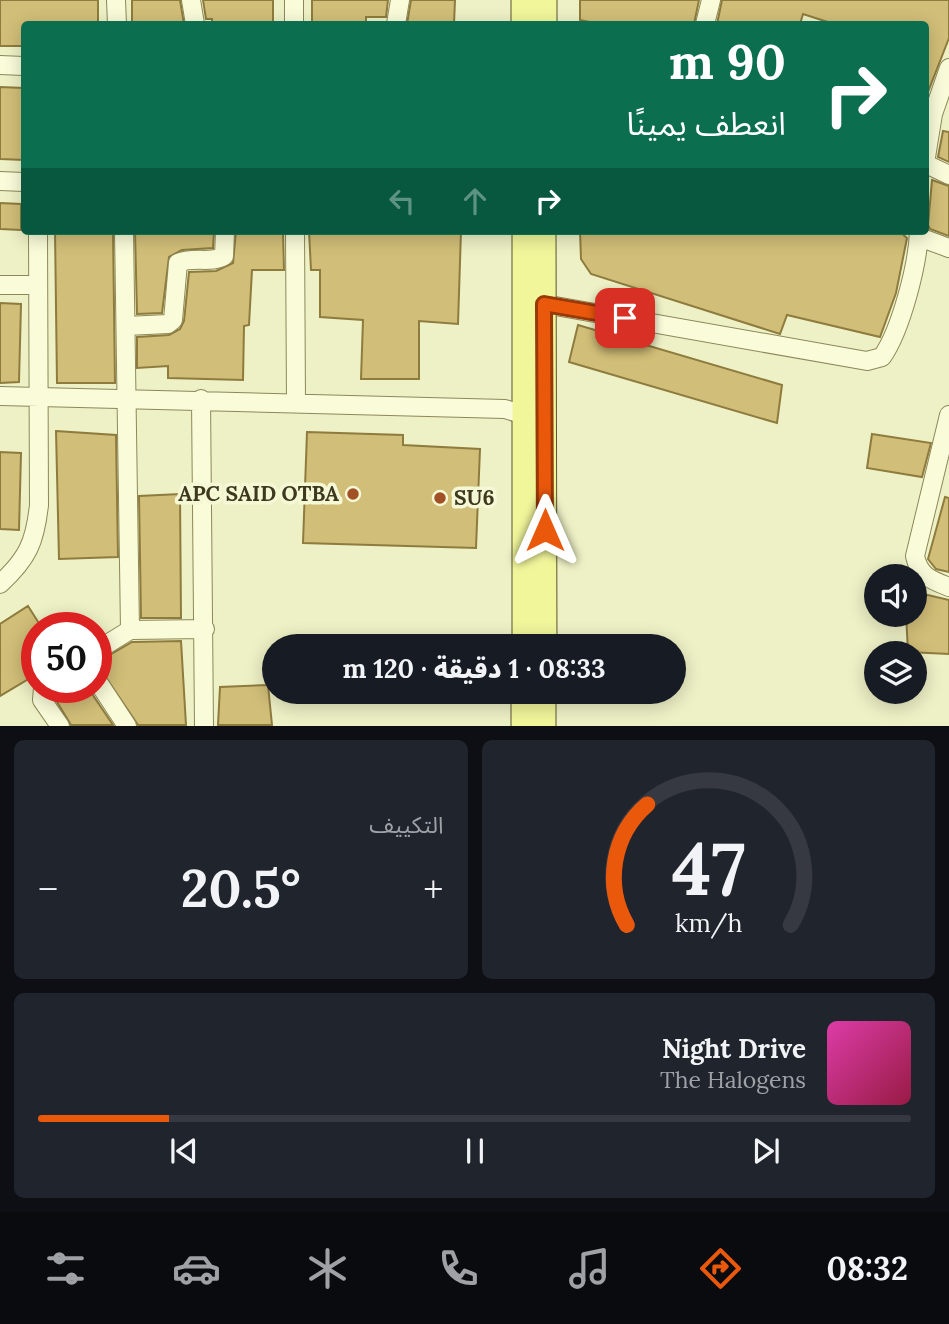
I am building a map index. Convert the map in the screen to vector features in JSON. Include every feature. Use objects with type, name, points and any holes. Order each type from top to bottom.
[{"type":"main road","points":[[523,0],[523,21]]},
{"type":"main road","points":[[545,0],[545,21]]},
{"type":"main road","points":[[524,235],[528,410],[524,634]]},
{"type":"main road","points":[[544,235],[544,304],[528,410],[544,634]]},
{"type":"main road","points":[[523,704],[523,726]]},
{"type":"main road","points":[[544,704],[544,726]]},
{"type":"street","points":[[116,0],[117,21]]},
{"type":"street","points":[[191,0],[194,21]]},
{"type":"street","points":[[294,0],[294,21]]},
{"type":"street","points":[[396,21],[400,0]]},
{"type":"street","points":[[706,21],[711,0]]},
{"type":"street","points":[[0,65],[21,66]]},
{"type":"street","points":[[929,139],[933,114],[949,68]]},
{"type":"street","points":[[929,165],[949,175]]},
{"type":"street","points":[[0,181],[21,182]]},
{"type":"street","points":[[0,584],[19,566],[35,537],[38,505],[38,235]]},
{"type":"street","points":[[124,235],[130,629]]},
{"type":"street","points":[[126,326],[168,324],[173,320],[178,263],[224,256],[225,235]]},
{"type":"street","points":[[295,235],[296,402]]},
{"type":"street","points":[[544,304],[867,360],[882,357],[891,345],[919,235]]},
{"type":"street","points":[[921,235],[949,248]]},
{"type":"street","points":[[0,285],[38,285]]},
{"type":"street","points":[[0,396],[201,399],[528,410]]},
{"type":"street","points":[[201,399],[204,726]]},
{"type":"street","points":[[949,415],[915,556],[918,570],[928,579],[949,587]]},
{"type":"street","points":[[112,641],[130,629],[205,629]]},
{"type":"street","points":[[44,703],[60,726]]},
{"type":"street","points":[[112,703],[127,726]]},
{"type":"building","points":[[0,0],[98,0],[98,21],[21,21],[21,46],[0,46]]},
{"type":"building","points":[[132,0],[180,0],[184,21],[132,21]]},
{"type":"building","points":[[203,0],[273,0],[273,21],[206,19]]},
{"type":"building","points":[[312,0],[388,0],[386,17],[366,17],[366,21],[312,21]]},
{"type":"building","points":[[411,0],[455,0],[454,21],[408,21]]},
{"type":"building","points":[[580,0],[699,0],[695,21],[580,20]]},
{"type":"building","points":[[722,0],[949,0],[949,38],[929,89],[929,21],[825,21],[803,14],[801,21],[718,21]]},
{"type":"building","points":[[0,87],[21,88],[21,160],[0,159]]},
{"type":"building","points":[[943,131],[949,132],[949,162],[938,157]]},
{"type":"building","points":[[932,180],[949,186],[949,236],[930,229]]},
{"type":"building","points":[[0,203],[21,204],[21,230],[0,229]]},
{"type":"building","points":[[55,235],[113,235],[115,383],[57,383]]},
{"type":"building","points":[[135,235],[214,235],[213,248],[182,250],[169,257],[162,313],[137,314]]},
{"type":"building","points":[[236,235],[283,235],[284,270],[252,270],[249,325],[244,326],[243,380],[168,378],[168,366],[137,368],[137,337],[169,335],[180,329],[184,321],[189,272],[216,271],[233,263]]},
{"type":"building","points":[[309,235],[461,235],[458,324],[419,321],[419,379],[361,379],[363,320],[320,317],[320,270],[311,270]]},
{"type":"building","points":[[580,235],[904,235],[907,238],[896,293],[880,337],[787,315],[780,334],[591,274],[581,259]]},
{"type":"building","points":[[0,303],[21,304],[19,382],[0,383]]},
{"type":"building","points":[[578,325],[782,385],[777,423],[569,362]]},
{"type":"building","points":[[56,431],[116,435],[118,557],[59,559]]},
{"type":"building","points":[[307,432],[403,435],[403,445],[480,449],[476,548],[303,543]]},
{"type":"building","points":[[872,434],[931,443],[922,477],[867,468]]},
{"type":"building","points":[[0,452],[21,453],[19,530],[0,529]]},
{"type":"building","points":[[180,494],[181,618],[141,618],[139,496]]},
{"type":"building","points":[[945,497],[949,498],[949,572],[936,569],[928,559]]},
{"type":"building","points":[[927,595],[949,600],[949,654],[927,653],[927,641],[907,641],[907,627],[927,627]]},
{"type":"building","points":[[28,606],[32,612],[21,612],[21,684],[0,696],[0,624]]},
{"type":"building","points":[[181,641],[186,725],[138,725],[112,687],[112,654],[132,642]]},
{"type":"building","points":[[262,685],[262,704],[270,704],[272,725],[218,725],[220,687]]},
{"type":"building","points":[[58,703],[98,703],[113,725],[71,725]]},
{"type":"place","name":"APC SAID OTBA","points":[[353,494]]},
{"type":"place","name":"SU6","points":[[440,498]]},
{"type":"route","points":[[545,530],[544,304],[625,318]]}]
